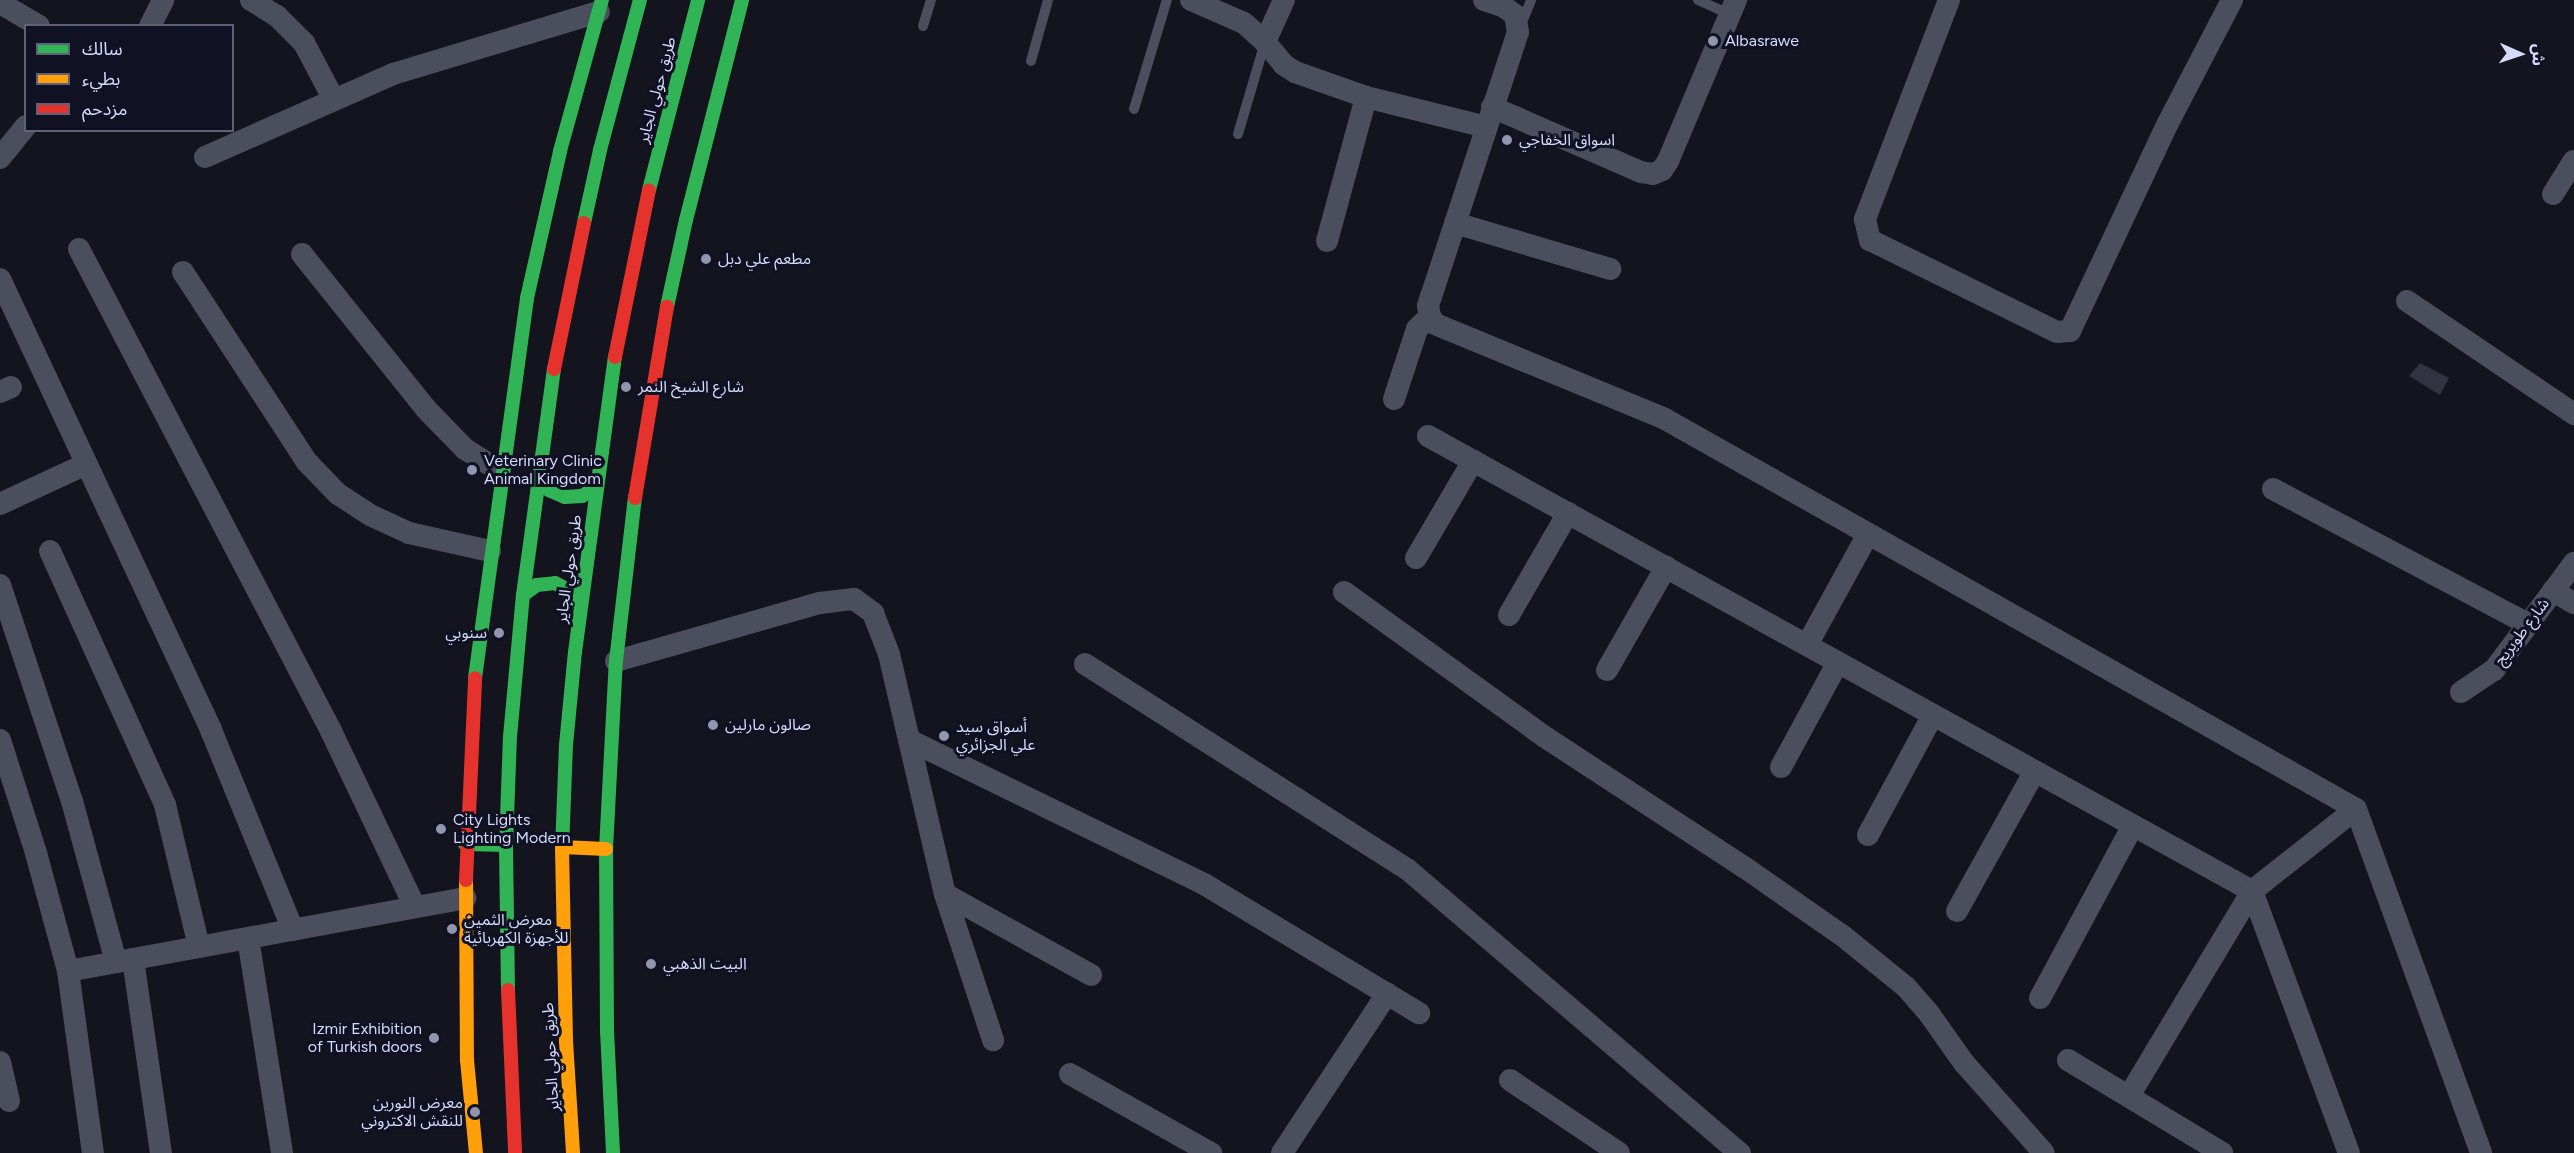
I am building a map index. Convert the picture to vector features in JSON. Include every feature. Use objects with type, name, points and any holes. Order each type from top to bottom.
[{"type":"main road","points":[[514,1153],[507,963],[506,845],[510,737],[523,595],[557,350],[585,215],[640,0]]},
{"type":"main road","name":"طريق حولي الجاير","points":[[573,1153],[566,1029],[562,848],[566,745],[580,604],[615,359],[641,225],[698,0]]},
{"type":"main road","points":[[613,1153],[607,1032],[606,849],[616,661],[639,467],[664,323],[686,220],[742,0]]},
{"type":"main road","points":[[476,1153],[467,1060],[465,844],[476,655],[500,471],[527,298],[560,152],[600,6]]},
{"type":"main road","points":[[538,476],[549,490],[565,497],[582,496],[597,487]]},
{"type":"main road","points":[[523,595],[537,585],[555,584],[570,591],[580,604]]},
{"type":"main road","points":[[465,844],[506,845]]},
{"type":"main road","points":[[562,848],[606,849]]},
{"type":"street","points":[[151,24],[163,0]]},
{"type":"street","points":[[251,0],[277,16],[304,43],[334,100]]},
{"type":"street","points":[[1191,0],[1244,23],[1265,42],[1276,57],[1295,72],[1366,97],[1489,117],[1641,172],[1653,174],[1662,170],[1668,161],[1733,7]]},
{"type":"street","points":[[1265,42],[1284,0]]},
{"type":"street","points":[[1484,0],[1503,6],[1515,15],[1518,32],[1428,306],[1435,324],[1444,330],[1665,419],[1868,536],[2356,809],[2481,1153]]},
{"type":"street","points":[[1949,0],[1865,219],[1870,240],[2057,332],[2070,331],[2168,123],[2232,0]]},
{"type":"street","points":[[0,3],[36,24]]},
{"type":"street","points":[[206,157],[393,74],[600,6]]},
{"type":"street","points":[[1327,241],[1366,97]]},
{"type":"street","points":[[0,158],[24,128]]},
{"type":"street","points":[[2553,194],[2574,161]]},
{"type":"street","points":[[1455,223],[1610,269]]},
{"type":"street","points":[[80,249],[330,729],[415,907]]},
{"type":"street","points":[[302,254],[426,409],[465,449],[500,471]]},
{"type":"street","points":[[183,272],[306,461],[338,494],[370,515],[409,533],[490,551]]},
{"type":"street","points":[[0,279],[211,730],[293,930]]},
{"type":"street","points":[[2407,301],[2574,414]]},
{"type":"street","points":[[1394,399],[1417,329],[1430,316]]},
{"type":"street","points":[[1428,436],[2252,891],[2349,1153]]},
{"type":"street","points":[[1416,558],[1473,460]]},
{"type":"street","points":[[0,504],[86,464]]},
{"type":"street","points":[[2273,489],[2528,624]]},
{"type":"street","points":[[1509,615],[1568,513]]},
{"type":"street","points":[[1807,645],[1868,536]]},
{"type":"street","points":[[50,551],[165,804],[199,947]]},
{"type":"street","name":"شارع طويريج","points":[[2461,692],[2494,670],[2574,563]]},
{"type":"street","points":[[1607,670],[1666,567]]},
{"type":"street","points":[[0,585],[124,961],[161,1153]]},
{"type":"street","points":[[2553,591],[2574,603]]},
{"type":"street","points":[[1344,592],[1545,737],[1744,867],[1843,936],[1906,987],[1930,1015],[1964,1063],[2044,1153]]},
{"type":"street","points":[[616,661],[820,603],[854,599],[873,613],[889,654],[945,894],[993,1040]]},
{"type":"street","points":[[1781,767],[1838,662]]},
{"type":"street","points":[[1085,664],[1407,869],[1740,1153]]},
{"type":"street","points":[[1868,835],[1933,715]]},
{"type":"street","points":[[0,740],[36,853],[68,971],[93,1153]]},
{"type":"street","points":[[909,740],[1204,884],[1419,1013]]},
{"type":"street","points":[[1958,911],[2035,771]]},
{"type":"street","points":[[2129,1095],[2252,891],[2356,809]]},
{"type":"street","points":[[2040,998],[2133,825]]},
{"type":"street","points":[[945,894],[1091,975]]},
{"type":"street","points":[[68,971],[465,898]]},
{"type":"street","points":[[248,938],[282,1153]]},
{"type":"street","points":[[1282,1153],[1387,994]]},
{"type":"street","points":[[2068,1060],[2222,1153]]},
{"type":"street","points":[[0,1062],[9,1101]]},
{"type":"street","points":[[1070,1074],[1210,1153]]},
{"type":"street","points":[[1510,1080],[1618,1153]]},
{"type":"lane","points":[[922,26],[931,0]]},
{"type":"lane","points":[[1031,61],[1048,0]]},
{"type":"lane","points":[[1134,109],[1167,0]]},
{"type":"lane","points":[[1518,32],[1531,0]]},
{"type":"lane","points":[[1698,0],[1733,7]]},
{"type":"lane","points":[[1238,134],[1265,42]]},
{"type":"building","points":[[2420,363],[2449,378],[2440,395],[2409,376]]},
{"type":"traffic: fast","points":[[475,678],[527,298],[560,151],[602,0]]},
{"type":"traffic: fast","points":[[584,223],[600,150],[640,0]]},
{"type":"traffic: fast","points":[[649,190],[698,0]]},
{"type":"traffic: fast","points":[[667,307],[686,220],[742,0]]},
{"type":"traffic: fast","points":[[562,849],[566,745],[575,652],[615,357]]},
{"type":"traffic: fast","points":[[508,990],[506,845],[510,737],[523,595],[554,369]]},
{"type":"traffic: fast","points":[[538,476],[549,490],[565,497],[582,496],[597,487]]},
{"type":"traffic: fast","points":[[613,1153],[607,1032],[606,849],[616,661],[635,498]]},
{"type":"traffic: fast","points":[[523,595],[537,585],[555,583],[570,591],[580,605]]},
{"type":"traffic: fast","points":[[465,844],[506,845]]},
{"type":"traffic: slow","points":[[562,847],[606,849]]},
{"type":"traffic: slow","points":[[562,849],[566,1041],[573,1153]]},
{"type":"traffic: slow","points":[[466,880],[467,1060],[476,1153]]},
{"type":"traffic: jam","points":[[615,357],[649,190]]},
{"type":"traffic: jam","points":[[554,369],[584,223]]},
{"type":"traffic: jam","points":[[635,498],[667,307]]},
{"type":"traffic: jam","points":[[466,880],[475,678]]},
{"type":"traffic: jam","points":[[508,990],[515,1153]]},
{"type":"place","name":"Albasrawe","points":[[1713,41]]},
{"type":"place","name":"اسواق الخفاجي","points":[[1507,140]]},
{"type":"place","name":"مطعم علي دبل","points":[[706,259]]},
{"type":"place","name":"شارع الشيخ النمر","points":[[626,387]]},
{"type":"place","name":"Veterinary Clinic Animal Kingdom","points":[[472,470]]},
{"type":"place","name":"سنوبي","points":[[499,633]]},
{"type":"place","name":"صالون مارلين","points":[[713,725]]},
{"type":"place","name":"أسواق سيد علي الجزائري","points":[[944,736]]},
{"type":"place","name":"City Lights Lighting Modern","points":[[441,829]]},
{"type":"place","name":"معرض الثمين للأجهزة الكهربائية","points":[[452,929]]},
{"type":"place","name":"البيت الذهبي","points":[[651,964]]},
{"type":"place","name":"Izmir Exhibition of Turkish doors","points":[[434,1038]]},
{"type":"place","name":"معرض النورين للنقش الاكتروني","points":[[475,1112]]}]
